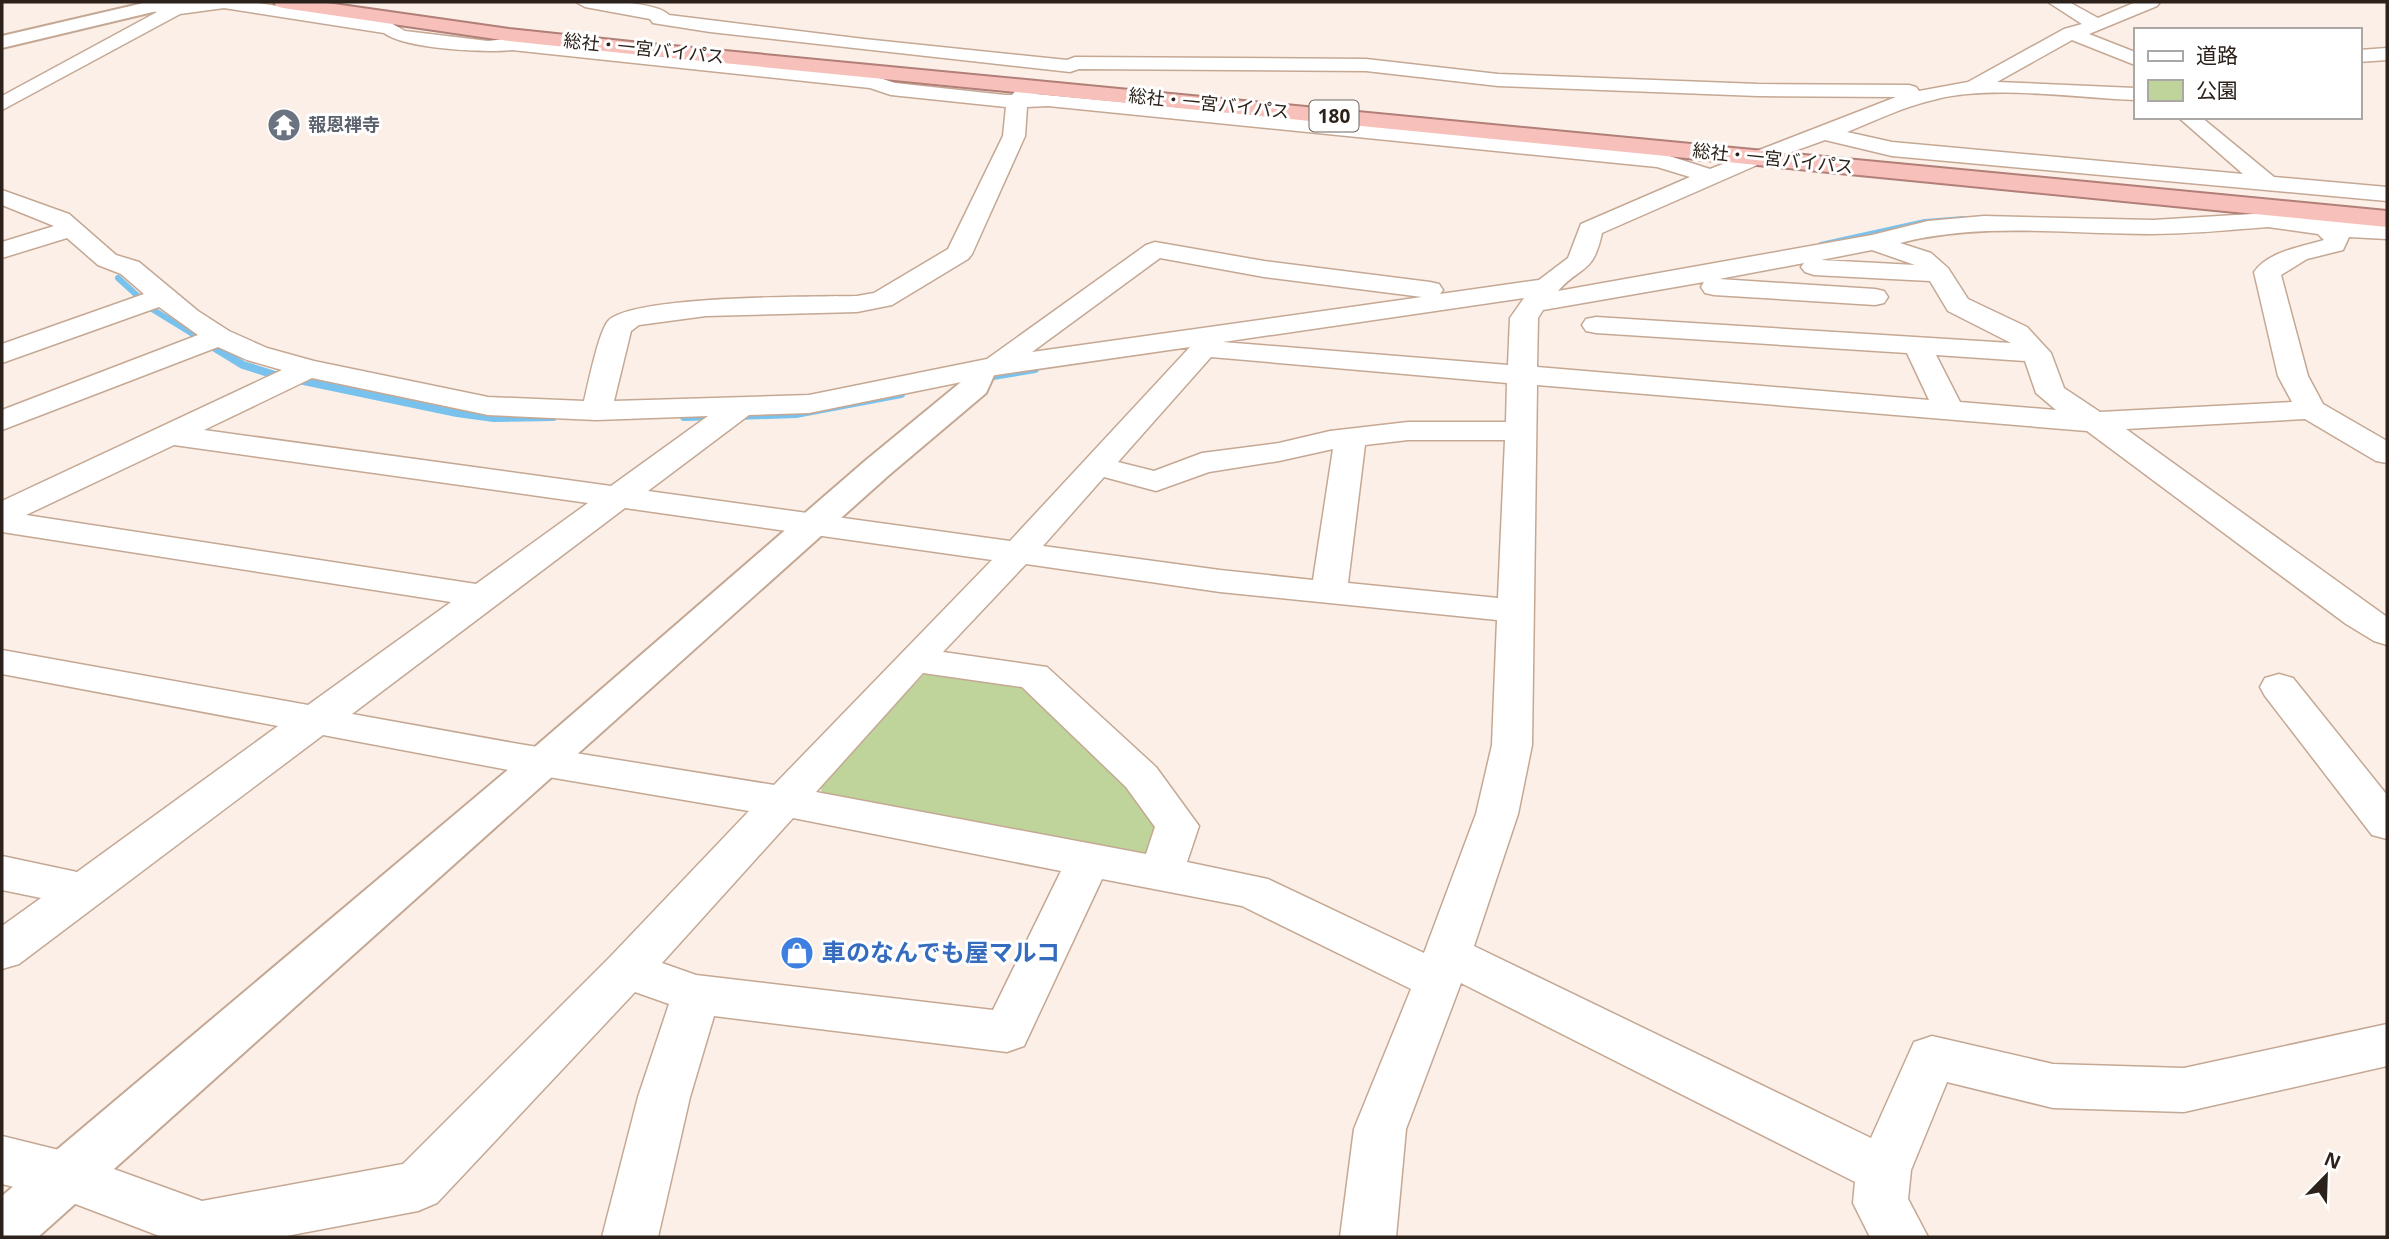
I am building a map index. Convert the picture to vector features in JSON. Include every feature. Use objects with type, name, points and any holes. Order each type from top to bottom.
[{"type":"highway","name":"総社・一宮バイパス","points":[[285,8],[317,4],[509,35],[1032,92],[1756,157],[2387,219]]},
{"type":"street","points":[[585,2],[660,15],[659,19],[769,35],[908,52],[947,52],[1070,66]]},
{"type":"street","points":[[2057,2],[2097,25]]},
{"type":"street","points":[[1974,87],[2071,33],[2151,2]]},
{"type":"street","points":[[2,42],[168,6],[218,3],[285,8],[390,28],[400,36],[488,47],[512,44],[874,82],[891,89],[1032,92],[1062,101],[1660,160],[1712,177]]},
{"type":"street","points":[[2,104],[168,6]]},
{"type":"street","points":[[2071,33],[2134,59]]},
{"type":"street","points":[[2361,56],[2387,54]]},
{"type":"street","points":[[596,411],[618,327],[631,318],[706,308],[857,304],[882,299],[959,254],[1032,92],[1075,63],[1366,65],[1498,80],[1758,90],[1938,92]]},
{"type":"street","points":[[1368,1237],[1380,1129],[1497,814],[1512,745],[1524,318],[1542,294],[1577,266],[1586,254],[1590,229],[1756,157],[1825,133],[1894,104],[1938,92],[1974,87],[2134,94]]},
{"type":"street","points":[[2190,119],[2337,237],[2334,245],[2298,254],[2267,272],[2292,376],[2311,410],[2387,454]]},
{"type":"street","points":[[1825,133],[1892,149],[2387,194]]},
{"type":"street","points":[[2,197],[51,215],[107,260],[130,268],[150,302],[210,340],[257,354],[296,375],[488,406],[596,411],[733,413],[809,404],[1475,296],[1542,294],[1660,283],[1873,242],[1928,228],[1984,223],[2153,227],[2268,220],[2326,228],[2387,232]]},
{"type":"street","points":[[2,250],[70,229]]},
{"type":"street","points":[[1873,242],[1922,258],[1939,274],[1958,305],[2017,332],[2037,353],[2051,393],[2134,449],[2359,616],[2387,633]]},
{"type":"street","points":[[2,1232],[544,762],[981,376],[1155,250],[1264,269],[1475,296]]},
{"type":"street","points":[[1760,264],[1939,274]]},
{"type":"street","points":[[1861,270],[1875,297],[1948,408]]},
{"type":"street","points":[[1660,283],[1875,297]]},
{"type":"street","points":[[2,354],[150,302]]},
{"type":"street","points":[[1596,325],[2037,353]]},
{"type":"street","points":[[2,421],[210,340]]},
{"type":"street","points":[[981,376],[1227,348],[2091,422],[2311,410]]},
{"type":"street","points":[[2,1160],[67,1176],[202,1227],[418,1186],[627,970],[781,801],[1019,552],[1199,353]]},
{"type":"street","points":[[2,514],[296,375]]},
{"type":"street","points":[[2,951],[733,413]]},
{"type":"street","points":[[1097,466],[1156,481],[1202,463],[1350,438],[1408,431],[1521,431]]},
{"type":"street","points":[[171,435],[1220,581],[1515,611]]},
{"type":"street","points":[[1329,592],[1350,438]]},
{"type":"street","points":[[2,522],[483,596]]},
{"type":"street","points":[[914,660],[1033,676],[1141,777],[1177,826],[1161,874]]},
{"type":"street","points":[[2,662],[544,762],[781,801],[1252,891],[1442,967],[1884,1170]]},
{"type":"street","points":[[2279,687],[2387,824]]},
{"type":"street","points":[[627,970],[696,994],[1007,1032],[1088,861]]},
{"type":"street","points":[[2,873],[85,891]]},
{"type":"street","points":[[630,1237],[664,1097],[696,994]]},
{"type":"street","points":[[1900,1237],[1880,1203],[1884,1170],[1932,1057],[2053,1086],[2184,1090],[2387,1045]]},
{"type":"green space","points":[[926,672],[1029,686],[1165,824],[1143,860],[825,799],[820,787]]},
{"type":"waterway","points":[[1821,245],[1925,222],[1964,219]]},
{"type":"waterway","points":[[118,278],[152,309],[196,336]]},
{"type":"waterway","points":[[194,335],[243,365],[275,375],[457,413],[494,418],[553,417]]},
{"type":"waterway","points":[[981,378],[1035,369]]},
{"type":"waterway","points":[[736,416],[796,414],[901,394]]},
{"type":"waterway","points":[[684,417],[718,416]]},
{"type":"place","name":"報恩禅寺","points":[[284,125]]},
{"type":"place","name":"車のなんでも屋マルコ","points":[[797,953]]}]
